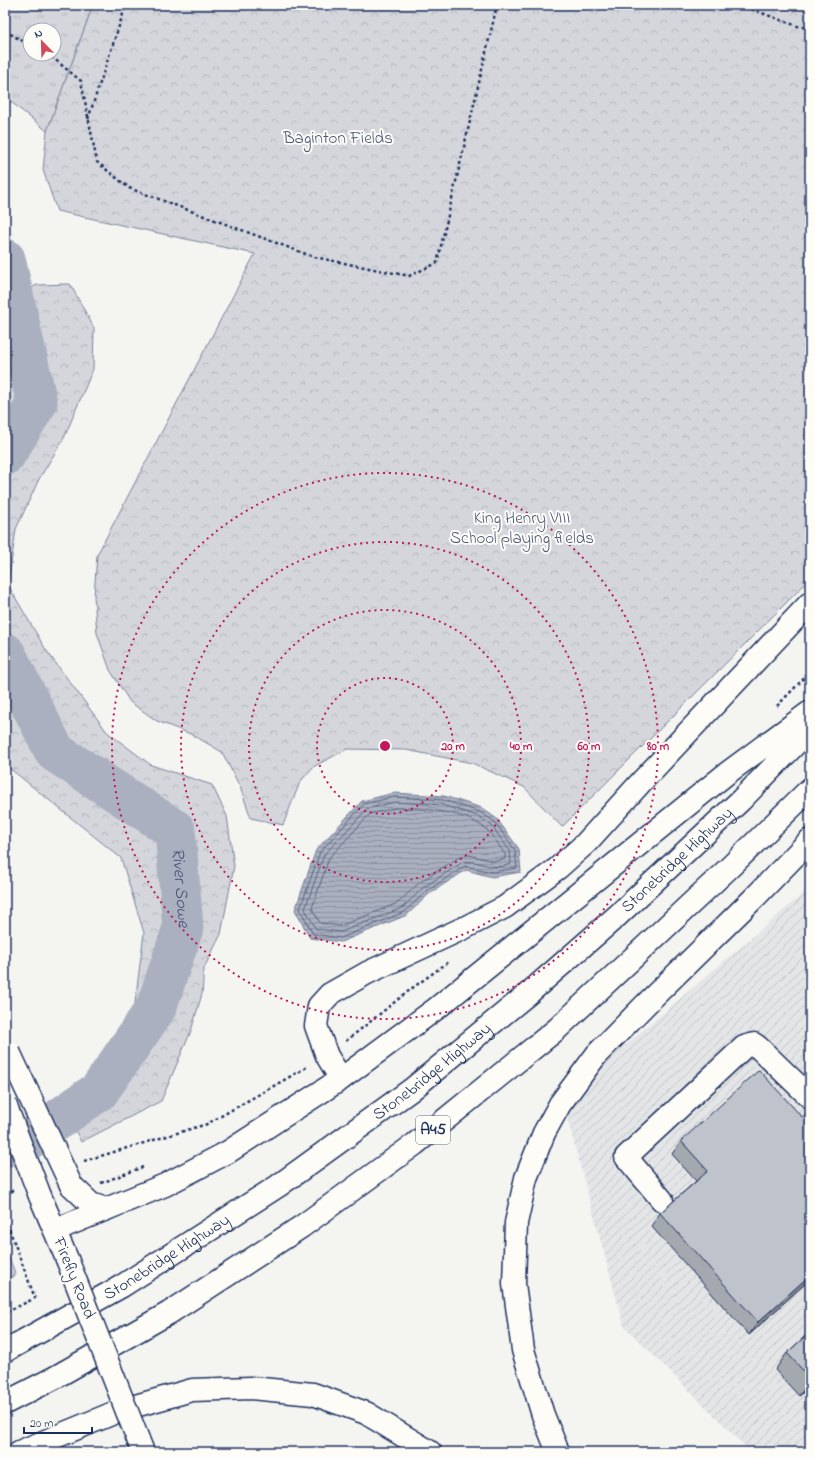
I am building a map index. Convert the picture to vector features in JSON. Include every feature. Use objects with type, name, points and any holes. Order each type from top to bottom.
[{"type":"main road","points":[[341,1079],[327,1056],[316,1026],[319,1006],[330,994],[367,973],[466,927],[505,906],[558,868],[586,844],[643,780],[810,603]]},
{"type":"main road","points":[[55,1230],[165,1185],[228,1152],[341,1079],[437,1008],[726,774],[810,712]]},
{"type":"main road","name":"Stonebridge Highway","points":[[5,1351],[122,1286],[278,1186],[411,1090],[529,993],[617,916],[741,800],[810,729]]},
{"type":"main road","name":"A45","points":[[5,1403],[54,1378],[169,1313],[301,1227],[415,1144],[557,1029],[731,866],[810,789]]},
{"type":"main road","points":[[558,1452],[543,1415],[523,1350],[514,1284],[516,1223],[526,1178],[544,1133],[560,1104],[597,1054],[755,898],[810,840]]},
{"type":"main road","points":[[662,1200],[626,1157],[744,1047],[754,1044],[810,1096]]},
{"type":"main road","points":[[7,1049],[74,1188],[91,1204],[106,1209]]},
{"type":"main road","name":"Firefly Road","points":[[5,1104],[40,1196],[67,1259],[143,1452]]},
{"type":"main road","points":[[19,1452],[121,1410],[192,1390],[251,1388],[313,1394],[366,1413],[430,1452]]},
{"type":"path","points":[[88,120],[126,5]]},
{"type":"path","points":[[58,62],[81,81],[97,162],[129,188],[314,257],[410,276],[437,263],[496,5]]},
{"type":"path","points":[[740,5],[800,27],[810,28]]},
{"type":"path","points":[[5,31],[22,41]]},
{"type":"path","points":[[327,1056],[456,956]]},
{"type":"path","points":[[82,1162],[207,1124],[309,1066],[310,1074]]},
{"type":"path","points":[[74,1188],[144,1167]]},
{"type":"path","points":[[5,1194],[19,1188]]},
{"type":"path","points":[[5,1218],[35,1298],[5,1313]]},
{"type":"shaded area","points":[[810,888],[810,1452],[751,1452],[624,1326],[562,1099]]},
{"type":"green space","points":[[5,5],[93,5],[47,131],[5,97]]},
{"type":"green space","name":"King Henry VIII School playing fields","points":[[93,5],[810,5],[810,579],[562,827],[524,787],[472,763],[406,750],[347,749],[313,767],[300,782],[283,825],[251,818],[240,787],[222,752],[193,735],[157,721],[130,702],[110,670],[97,633],[94,596],[97,555],[255,254],[57,211],[43,170],[47,131]]},
{"type":"green space","points":[[70,284],[94,328],[93,369],[64,438],[39,479],[16,529],[8,585],[46,650],[107,732],[151,765],[212,785],[227,816],[234,866],[221,934],[204,968],[202,994],[191,1031],[161,1101],[81,1142],[72,1123],[102,1079],[135,1003],[144,933],[121,858],[5,763],[5,301],[37,285]]},
{"type":"green space","points":[[5,1248],[16,1275],[5,1280]]},
{"type":"water","points":[[394,793],[444,796],[482,808],[497,819],[519,849],[521,872],[492,877],[466,870],[429,894],[407,915],[341,942],[310,938],[295,910],[316,850],[362,801]]},
{"type":"building","points":[[759,1070],[802,1117],[810,1110],[810,1275],[758,1322],[660,1213],[708,1171],[681,1141]]},
{"type":"building","points":[[810,1332],[810,1378],[787,1353]]},
{"type":"waterway","name":"River Sowe","points":[[5,259],[37,403],[5,455]]},
{"type":"waterway","name":"River Sowe","points":[[5,653],[55,752],[175,830],[183,928],[156,1008],[99,1091],[33,1137],[5,1147]]},
{"type":"park label","name":"Baginton Fields","points":[[338,138]]}]
